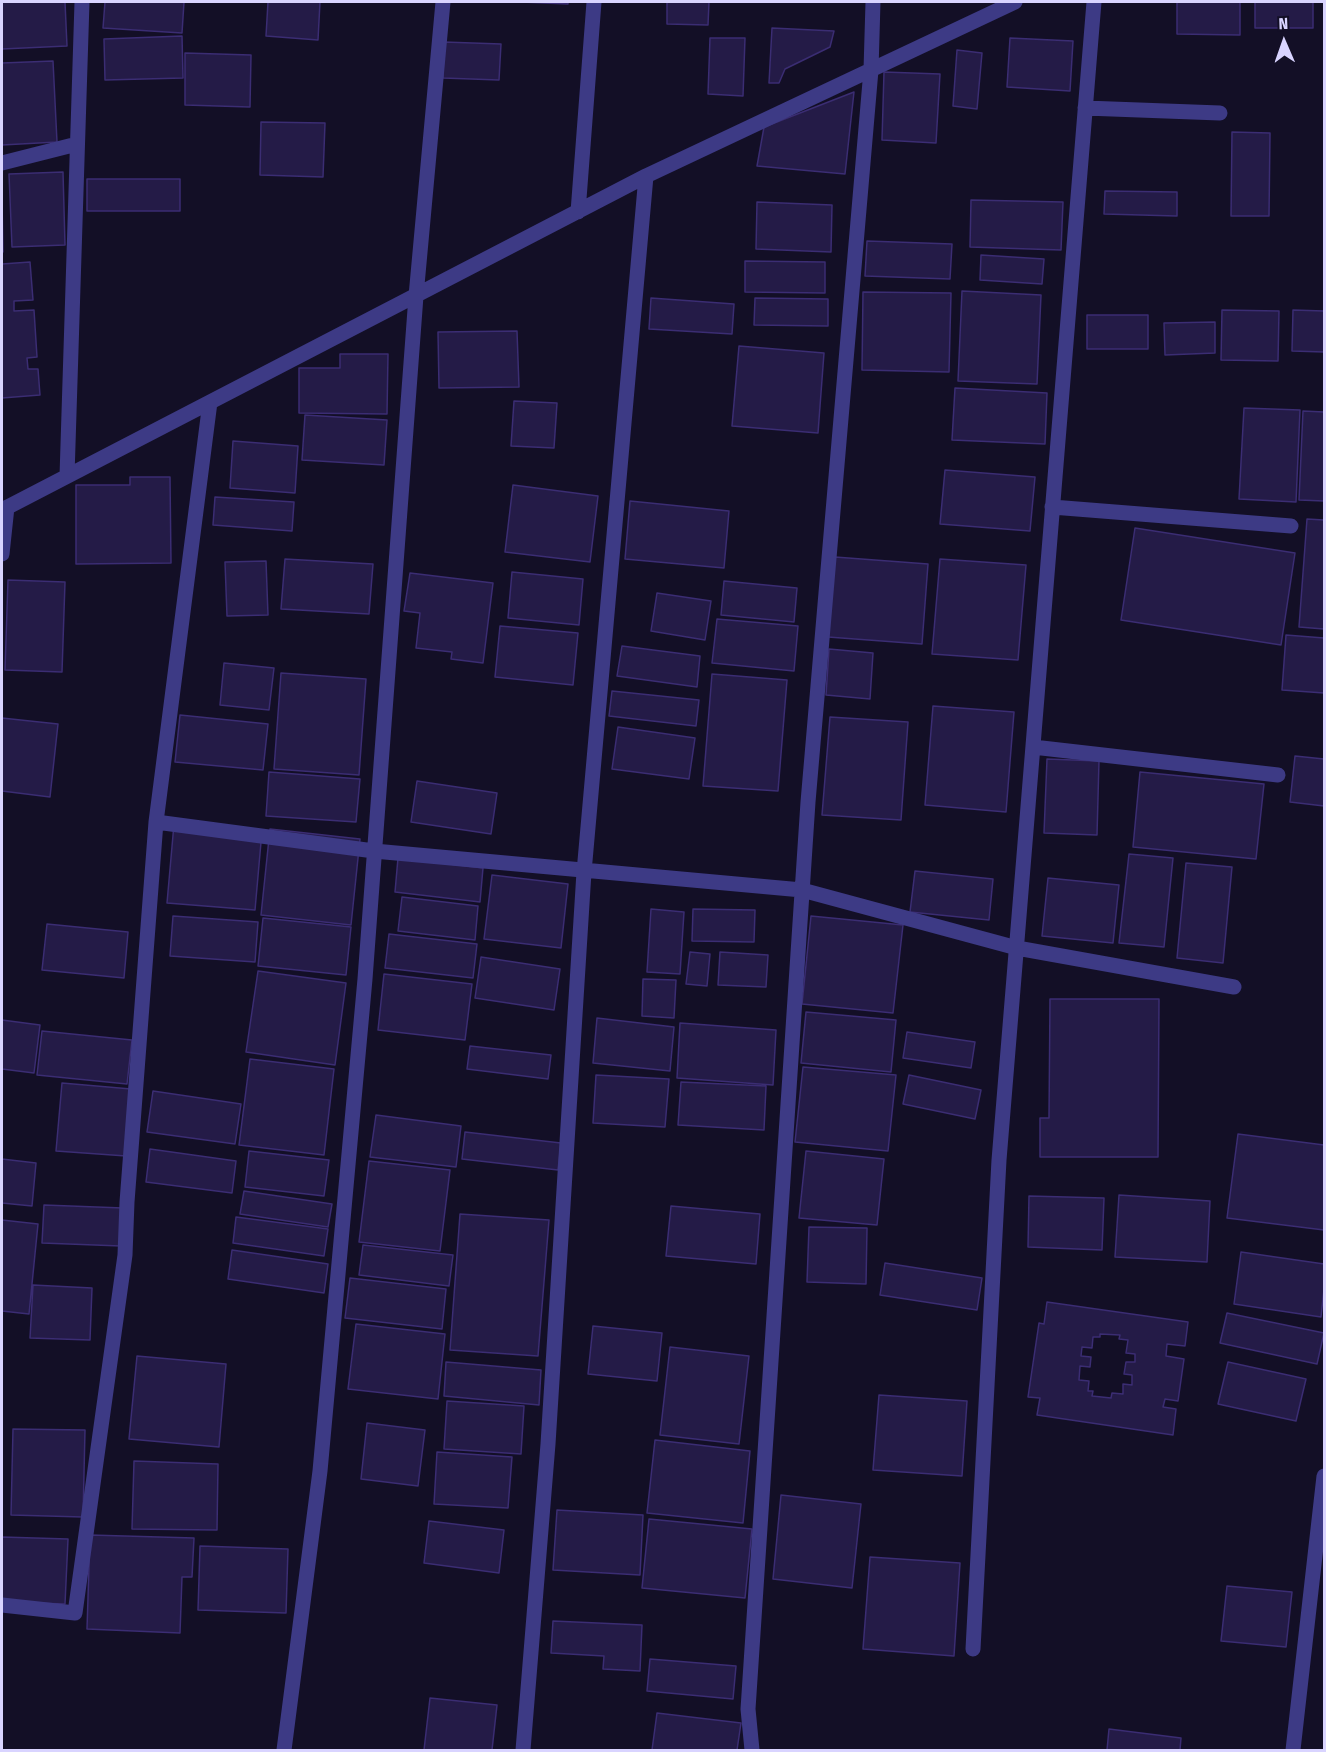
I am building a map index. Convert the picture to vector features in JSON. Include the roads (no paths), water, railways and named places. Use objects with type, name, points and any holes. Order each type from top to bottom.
[{"type":"street","points":[[67,476],[82,2]]},
{"type":"street","points":[[284,1750],[320,1471],[365,980],[416,296],[443,2]]},
{"type":"street","points":[[578,212],[594,2]]},
{"type":"street","points":[[752,1750],[748,1709],[808,802],[871,70],[873,2]]},
{"type":"street","points":[[2,554],[4,509],[646,176],[1015,2]]},
{"type":"street","points":[[973,1649],[999,1160],[1094,2]]},
{"type":"street","points":[[1085,108],[1220,113]]},
{"type":"street","points":[[2,163],[77,144]]},
{"type":"street","points":[[523,1750],[548,1444],[584,872],[646,176]]},
{"type":"street","points":[[2,1605],[75,1613],[125,1255],[156,822],[210,402]]},
{"type":"street","points":[[1052,507],[1291,526]]},
{"type":"street","points":[[1033,747],[1278,775]]},
{"type":"street","points":[[156,822],[375,851],[802,891],[1017,948],[1234,987]]},
{"type":"street","points":[[1293,1750],[1324,1476]]}]
